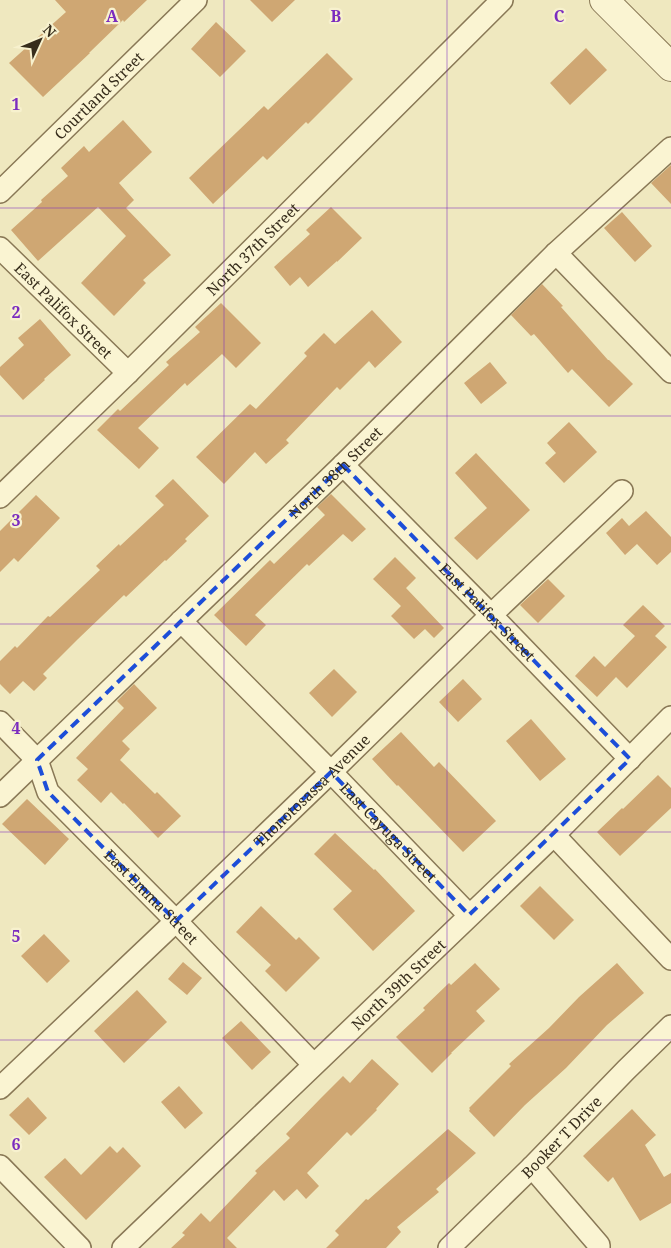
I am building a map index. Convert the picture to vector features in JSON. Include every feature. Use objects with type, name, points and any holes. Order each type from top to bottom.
[{"type":"street","name":"Courtland Street","points":[[0,192],[196,0]]},
{"type":"street","name":"North 37th Street","points":[[0,497],[128,373],[502,0]]},
{"type":"street","points":[[604,0],[671,68]]},
{"type":"street","name":"North 38th Street","points":[[0,796],[343,465],[556,253],[671,148]]},
{"type":"street","name":"East Palifox Street","points":[[0,248],[128,373]]},
{"type":"street","points":[[556,253],[671,372]]},
{"type":"street","name":"East Palifox Street","points":[[343,465],[630,760]]},
{"type":"street","name":"Thonotosassa Avenue","points":[[0,1088],[622,491]]},
{"type":"street","name":"East Cayuga Street","points":[[181,621],[469,915]]},
{"type":"street","name":"North 39th Street","points":[[123,1248],[554,835],[671,717]]},
{"type":"street","name":"East Emma Street","points":[[0,722],[37,760],[48,792],[176,921],[313,1064]]},
{"type":"street","points":[[554,835],[671,959]]},
{"type":"street","name":"Booker T Drive","points":[[449,1248],[532,1168],[671,1026]]},
{"type":"street","points":[[0,1166],[80,1248]]},
{"type":"street","points":[[532,1168],[599,1248]]},
{"type":"highlighted area","points":[[343,465],[630,759],[469,915],[331,772],[176,921],[48,792],[37,760]]},
{"type":"building","points":[[55,0],[147,0],[124,22],[123,20],[43,97],[9,63],[66,12]]},
{"type":"building","points":[[250,0],[295,0],[272,22]]},
{"type":"building","points":[[216,22],[246,51],[220,77],[191,49]]},
{"type":"building","points":[[586,48],[607,70],[570,105],[550,83]]},
{"type":"building","points":[[327,53],[353,79],[308,124],[306,122],[267,160],[263,156],[213,204],[189,178],[264,106],[268,110]]},
{"type":"building","points":[[123,120],[152,152],[119,183],[134,200],[126,208],[171,255],[143,280],[146,283],[114,316],[81,283],[126,236],[98,207],[38,261],[11,230],[68,176],[61,168],[84,146],[89,152]]},
{"type":"building","points":[[671,165],[671,204],[651,183]]},
{"type":"building","points":[[331,207],[362,238],[308,287],[300,277],[290,286],[274,267],[310,234],[306,230]]},
{"type":"building","points":[[622,212],[652,246],[635,262],[604,228]]},
{"type":"building","points":[[542,284],[608,360],[633,384],[609,407],[572,369],[568,373],[534,334],[531,336],[511,315]]},
{"type":"building","points":[[221,303],[261,343],[236,368],[222,354],[187,386],[185,383],[138,428],[159,448],[139,469],[97,430],[118,409],[120,411],[169,365],[166,362],[200,332],[195,327]]},
{"type":"building","points":[[372,310],[402,342],[375,368],[369,361],[340,390],[337,387],[286,440],[289,443],[266,464],[255,452],[224,484],[196,457],[250,404],[256,409],[307,356],[304,353],[324,333],[335,344]]},
{"type":"building","points":[[40,319],[71,355],[23,400],[0,375],[0,367],[24,345],[18,338]]},
{"type":"building","points":[[490,362],[507,383],[481,404],[464,383]]},
{"type":"building","points":[[569,422],[597,452],[564,483],[545,463],[556,453],[547,443]]},
{"type":"building","points":[[476,453],[530,510],[477,560],[454,538],[487,508],[455,473]]},
{"type":"building","points":[[173,479],[209,516],[166,561],[126,597],[124,595],[43,674],[47,678],[34,691],[23,681],[10,694],[0,684],[0,661],[15,646],[17,648],[48,616],[50,617],[100,570],[96,566],[164,505],[155,496]]},
{"type":"building","points":[[331,494],[366,529],[352,542],[343,534],[309,566],[307,564],[255,615],[266,625],[246,646],[214,615],[270,560],[274,564],[325,515],[317,507]]},
{"type":"building","points":[[36,495],[60,518],[18,562],[14,558],[0,572],[0,531]]},
{"type":"building","points":[[646,511],[671,537],[671,552],[657,565],[637,544],[625,555],[606,533],[622,518],[629,526]]},
{"type":"building","points":[[395,557],[416,578],[406,588],[444,628],[434,638],[425,629],[414,639],[391,616],[401,606],[373,579]]},
{"type":"building","points":[[548,579],[565,596],[538,623],[520,605]]},
{"type":"building","points":[[643,605],[665,626],[655,636],[667,647],[627,688],[616,677],[597,697],[575,676],[594,656],[605,667],[635,636],[623,625]]},
{"type":"building","points":[[334,669],[357,692],[332,717],[309,693]]},
{"type":"building","points":[[463,679],[482,699],[458,722],[439,702]]},
{"type":"building","points":[[134,684],[157,708],[122,741],[130,749],[120,760],[181,816],[158,838],[111,792],[101,803],[77,780],[88,769],[76,758],[124,708],[117,701]]},
{"type":"building","points":[[531,719],[566,759],[540,781],[506,741]]},
{"type":"building","points":[[401,732],[434,767],[439,762],[496,821],[463,852],[372,759]]},
{"type":"building","points":[[658,775],[671,788],[671,808],[620,856],[597,832]]},
{"type":"building","points":[[27,799],[69,839],[45,865],[2,824]]},
{"type":"building","points":[[335,833],[375,869],[415,911],[373,951],[333,909],[352,891],[314,854]]},
{"type":"building","points":[[540,886],[574,920],[554,940],[520,906]]},
{"type":"building","points":[[261,906],[296,940],[299,937],[320,958],[286,992],[265,971],[271,965],[236,932]]},
{"type":"building","points":[[44,934],[70,961],[47,983],[21,956]]},
{"type":"building","points":[[183,962],[202,978],[187,995],[168,979]]},
{"type":"building","points":[[475,963],[500,989],[476,1011],[485,1021],[432,1073],[396,1037],[425,1010],[423,1008],[449,983],[451,985]]},
{"type":"building","points":[[617,963],[644,993],[607,1025],[566,1068],[525,1105],[494,1137],[469,1111],[469,1108],[511,1066],[509,1064]]},
{"type":"building","points":[[137,990],[167,1022],[124,1063],[94,1031]]},
{"type":"building","points":[[241,1021],[271,1052],[252,1070],[222,1038]]},
{"type":"building","points":[[372,1059],[399,1084],[351,1136],[347,1132],[307,1173],[319,1186],[306,1199],[297,1189],[284,1201],[274,1190],[227,1238],[237,1248],[171,1248],[185,1235],[182,1233],[201,1213],[210,1222],[257,1173],[255,1171],[290,1138],[286,1134],[321,1098],[343,1076],[350,1083]]},
{"type":"building","points":[[179,1086],[203,1113],[185,1129],[161,1102]]},
{"type":"building","points":[[28,1097],[47,1118],[29,1135],[9,1115]]},
{"type":"building","points":[[632,1109],[656,1135],[645,1145],[664,1177],[671,1173],[671,1203],[640,1221],[613,1177],[608,1182],[583,1156]]},
{"type":"building","points":[[448,1129],[476,1153],[436,1189],[439,1192],[397,1227],[401,1232],[386,1248],[326,1248],[339,1235],[335,1231],[366,1199],[368,1200]]},
{"type":"building","points":[[110,1146],[117,1153],[123,1147],[141,1166],[86,1220],[44,1177],[65,1158],[81,1175]]}]
